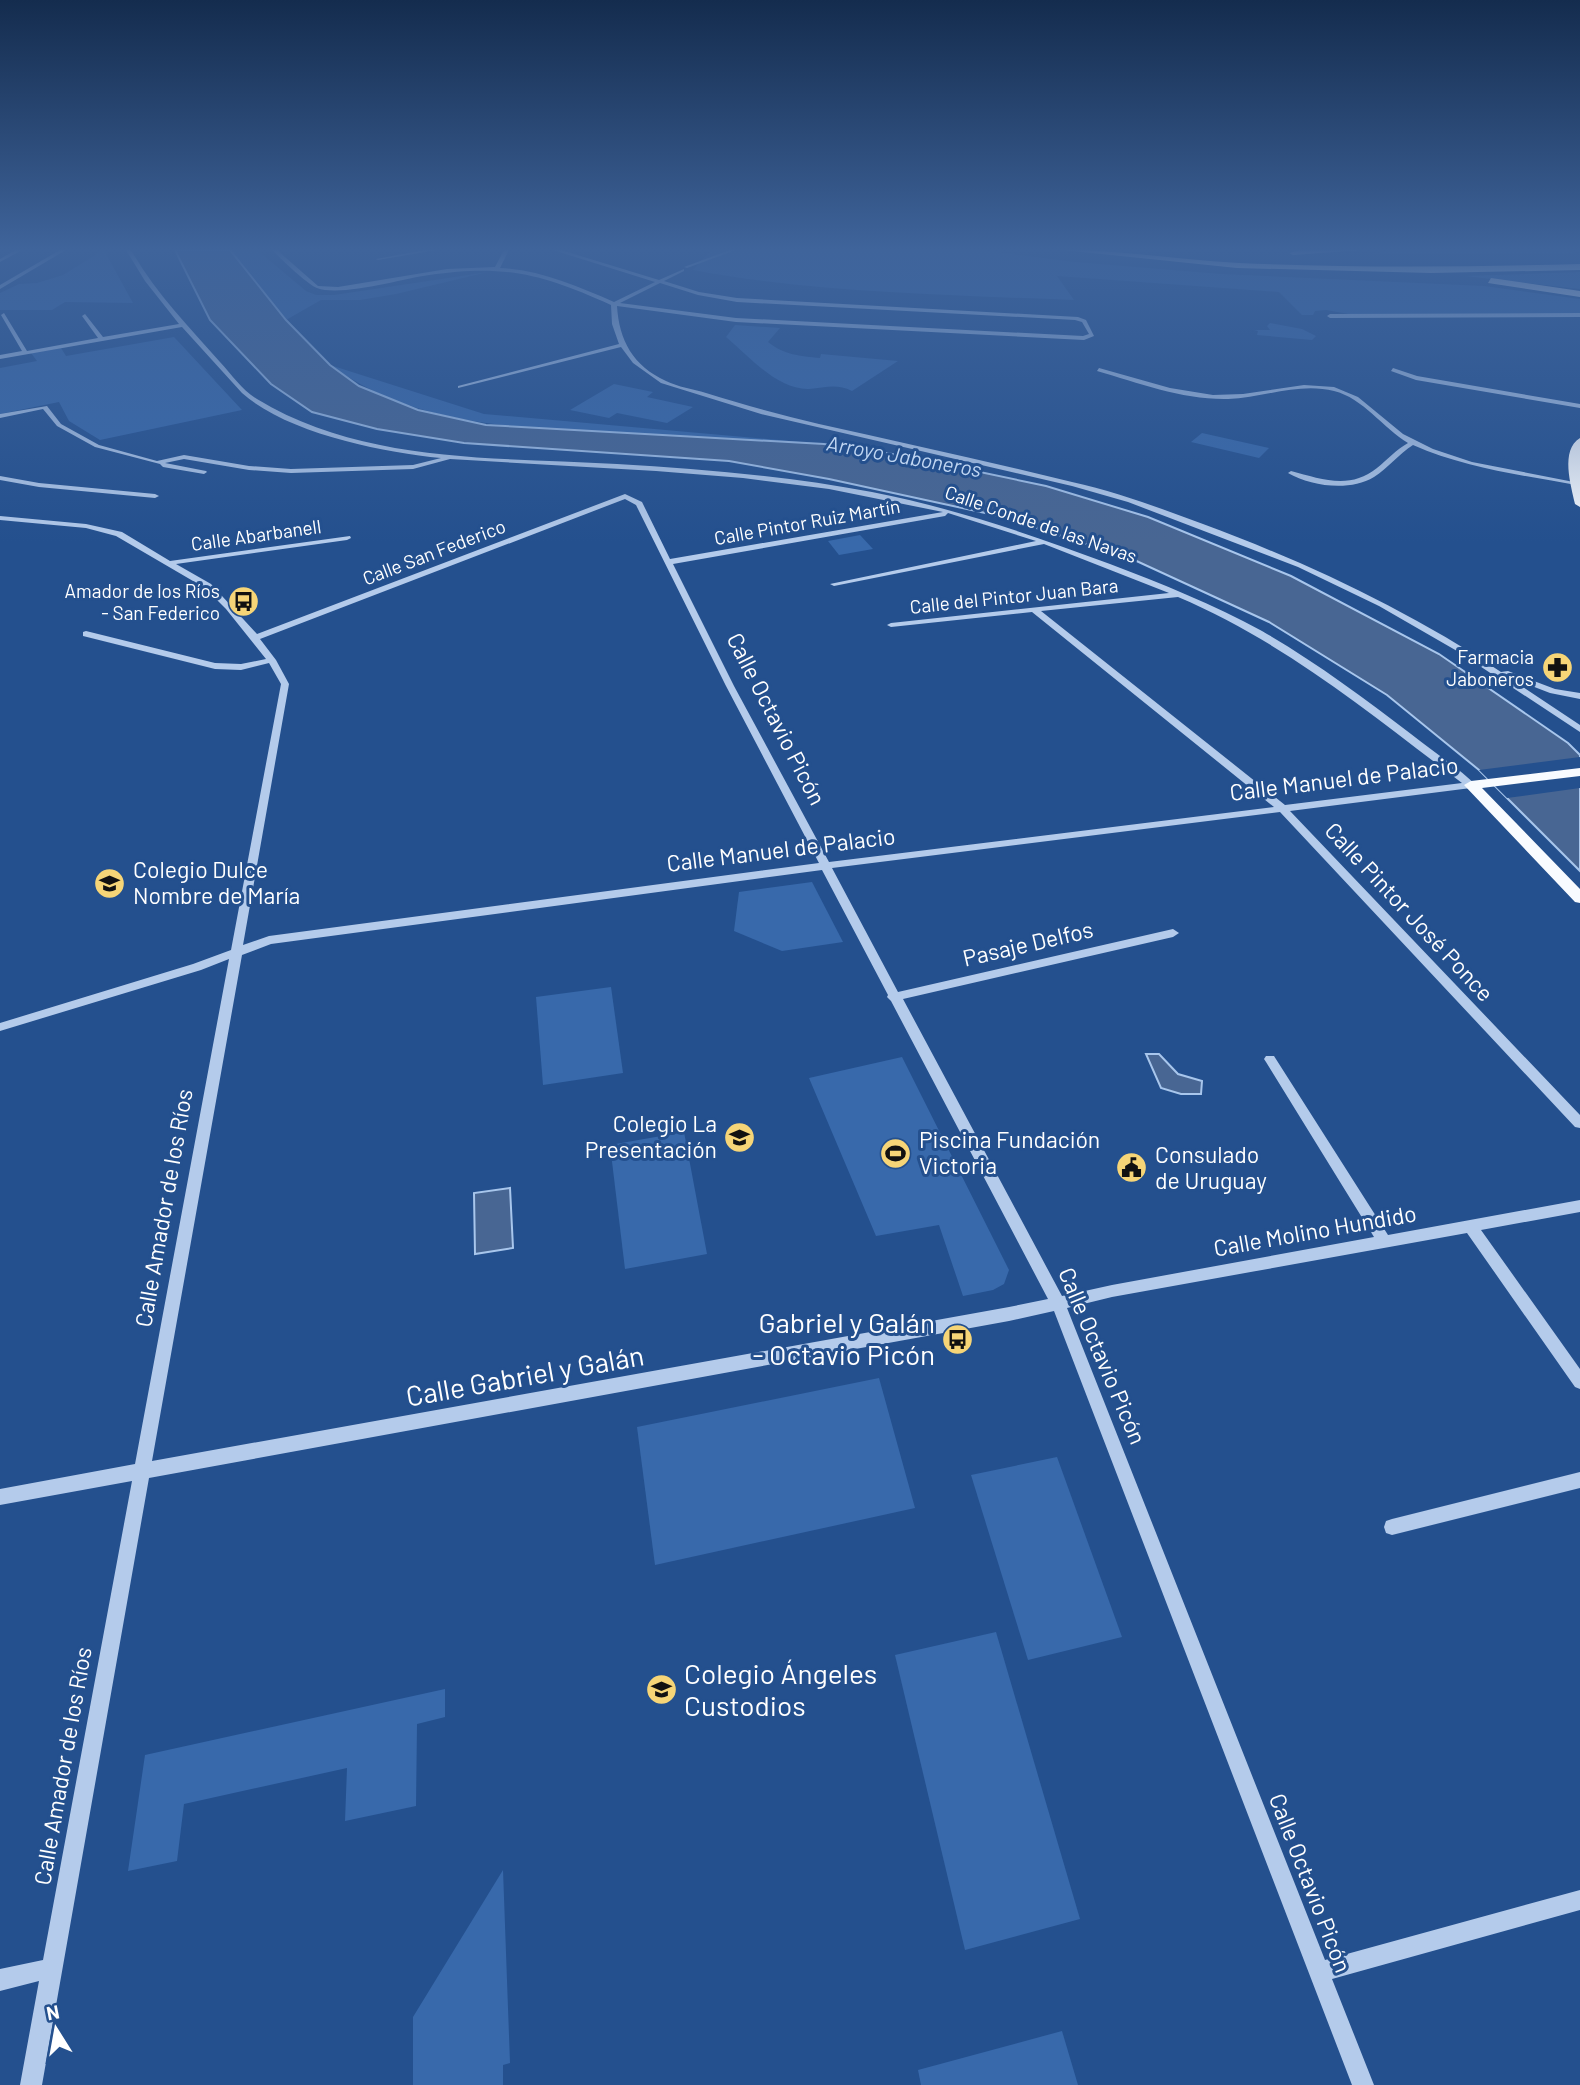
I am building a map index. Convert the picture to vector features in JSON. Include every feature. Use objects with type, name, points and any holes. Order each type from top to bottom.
[{"type":"main road","points":[[1580,441],[1575,449],[1573,468],[1580,504]]},
{"type":"main road","name":"Calle Manuel de Palacio","points":[[1471,785],[1580,772]]},
{"type":"main road","name":"Calle Conde de las Navas","points":[[1471,785],[1580,898]]},
{"type":"street","points":[[22,347],[25,352]]},
{"type":"street","points":[[0,357],[52,347]]},
{"type":"street","name":"Calle Conde de las Navas","points":[[204,347],[250,398],[292,420],[346,439],[454,456],[759,478],[834,487],[953,512],[1045,542],[1182,594],[1276,643],[1371,708],[1471,785]]},
{"type":"street","points":[[460,387],[613,347]]},
{"type":"street","points":[[624,347],[635,362],[663,382],[699,395],[763,413],[1073,484],[1131,500],[1301,565],[1382,604],[1485,666],[1580,729]]},
{"type":"street","points":[[1099,370],[1211,397],[1257,395],[1310,386],[1331,389],[1352,394],[1368,405],[1388,428],[1413,443],[1446,456],[1576,483]]},
{"type":"street","points":[[1392,370],[1416,379],[1580,406]]},
{"type":"street","points":[[0,416],[45,407],[59,425],[97,446],[157,463],[204,472]]},
{"type":"street","points":[[1291,473],[1331,484],[1352,485],[1371,476],[1396,452],[1413,443]]},
{"type":"street","points":[[157,463],[184,457],[249,468],[290,471],[413,467],[454,456]]},
{"type":"street","points":[[0,478],[40,485],[155,496]]},
{"type":"street","name":"Calle Octavio Picón","points":[[625,496],[639,503],[893,997],[1058,1303],[1363,2085]]},
{"type":"street","name":"Calle San Federico","points":[[255,638],[625,496]]},
{"type":"street","name":"Calle Pintor Ruiz Martín","points":[[668,562],[953,512]]},
{"type":"street","name":"Calle Amador de los Ríos","points":[[0,518],[86,526],[119,534],[208,586],[255,638],[272,660],[285,684],[31,2085]]},
{"type":"street","name":"Calle Abarbanell","points":[[169,564],[347,538]]},
{"type":"street","points":[[834,584],[1045,542]]},
{"type":"street","name":"Calle del Pintor Juan Bara","points":[[891,625],[1182,594]]},
{"type":"street","name":"Calle Pintor José Ponce","points":[[1034,610],[1283,809],[1580,1123]]},
{"type":"street","points":[[86,634],[215,666],[241,667],[272,660]]},
{"type":"street","points":[[1485,666],[1553,691],[1580,696]]},
{"type":"street","name":"Calle Manuel de Palacio","points":[[0,1027],[236,953],[269,940],[825,866],[1471,785]]},
{"type":"street","name":"Pasaje Delfos","points":[[893,997],[1173,933]]},
{"type":"street","points":[[1270,1059],[1385,1242]]},
{"type":"street","name":"Calle Molino Hundido","points":[[1058,1303],[1580,1206]]},
{"type":"street","points":[[1470,1226],[1580,1382]]},
{"type":"street","name":"Calle Gabriel y Galán","points":[[0,1497],[140,1474],[1058,1303]]},
{"type":"street","points":[[1392,1527],[1580,1480]]},
{"type":"street","points":[[1319,1972],[1580,1900]]},
{"type":"street","points":[[0,1980],[52,1968]]},
{"type":"shaded area","points":[[115,347],[184,347],[242,410],[100,440],[69,421],[59,402],[0,414],[0,368],[37,361],[31,353],[61,348],[66,356]]},
{"type":"shaded area","points":[[738,347],[776,347],[792,354],[820,358],[821,354],[898,361],[852,391],[836,387],[797,388],[764,370]]},
{"type":"shaded area","points":[[330,365],[484,414],[824,444],[544,429],[470,420],[434,413],[398,401],[364,386]]},
{"type":"shaded area","points":[[614,384],[653,392],[647,397],[693,407],[667,423],[617,413],[609,418],[570,410]]},
{"type":"shaded area","points":[[1202,433],[1269,448],[1259,458],[1191,442]]},
{"type":"shaded area","points":[[860,535],[873,549],[839,555],[828,541]]},
{"type":"shaded area","points":[[812,882],[843,942],[782,951],[734,931],[739,892]]},
{"type":"shaded area","points":[[611,987],[623,1073],[543,1085],[536,997]]},
{"type":"shaded area","name":"Piscina Fundación Victoria","points":[[902,1057],[1009,1270],[1004,1284],[993,1290],[963,1296],[939,1225],[876,1236],[809,1078]]},
{"type":"shaded area","points":[[684,1132],[707,1254],[625,1269],[610,1145]]},
{"type":"shaded area","points":[[879,1378],[915,1508],[655,1565],[637,1427]]},
{"type":"shaded area","points":[[1057,1457],[1122,1637],[1028,1660],[971,1475]]},
{"type":"shaded area","points":[[996,1632],[1080,1919],[965,1950],[895,1655]]},
{"type":"shaded area","points":[[445,1689],[445,1717],[417,1724],[416,1806],[345,1821],[347,1768],[184,1804],[177,1861],[128,1871],[145,1755]]},
{"type":"shaded area","points":[[503,1870],[510,2063],[503,2065],[503,2085],[413,2085],[413,2017]]},
{"type":"shaded area","points":[[1062,2031],[1078,2085],[921,2085],[918,2070]]},
{"type":"water","name":"Arroyo Jaboneros","points":[[236,347],[313,347],[330,365],[359,386],[418,410],[486,425],[824,444],[899,455],[1046,486],[1148,517],[1291,576],[1439,654],[1568,743],[1580,755],[1580,871],[1479,770],[1387,695],[1269,622],[1130,558],[999,516],[829,479],[729,461],[464,443],[377,429],[312,412],[271,384]]},
{"type":"water","points":[[1146,1054],[1159,1054],[1178,1074],[1202,1081],[1201,1094],[1181,1094],[1161,1088]]},
{"type":"water","points":[[510,1188],[513,1248],[475,1254],[474,1193]]},
{"type":"pier","points":[[1580,757],[1580,788],[1507,798],[1479,770]]},
{"type":"place","name":"Amador de los Ríos - San Federico","points":[[243,602]]},
{"type":"place","name":"Farmacia Jaboneros","points":[[1557,668]]},
{"type":"place","name":"Colegio Dulce Nombre de María","points":[[110,883]]},
{"type":"place","name":"Colegio La Presentación","points":[[740,1137]]},
{"type":"place","name":"Piscina Fundación Victoria","points":[[896,1153]]},
{"type":"place","name":"Consulado de Uruguay","points":[[1132,1168]]},
{"type":"place","name":"Gabriel y Galán - Octavio Picón","points":[[958,1339]]},
{"type":"place","name":"Colegio Ángeles Custodios","points":[[661,1690]]}]
